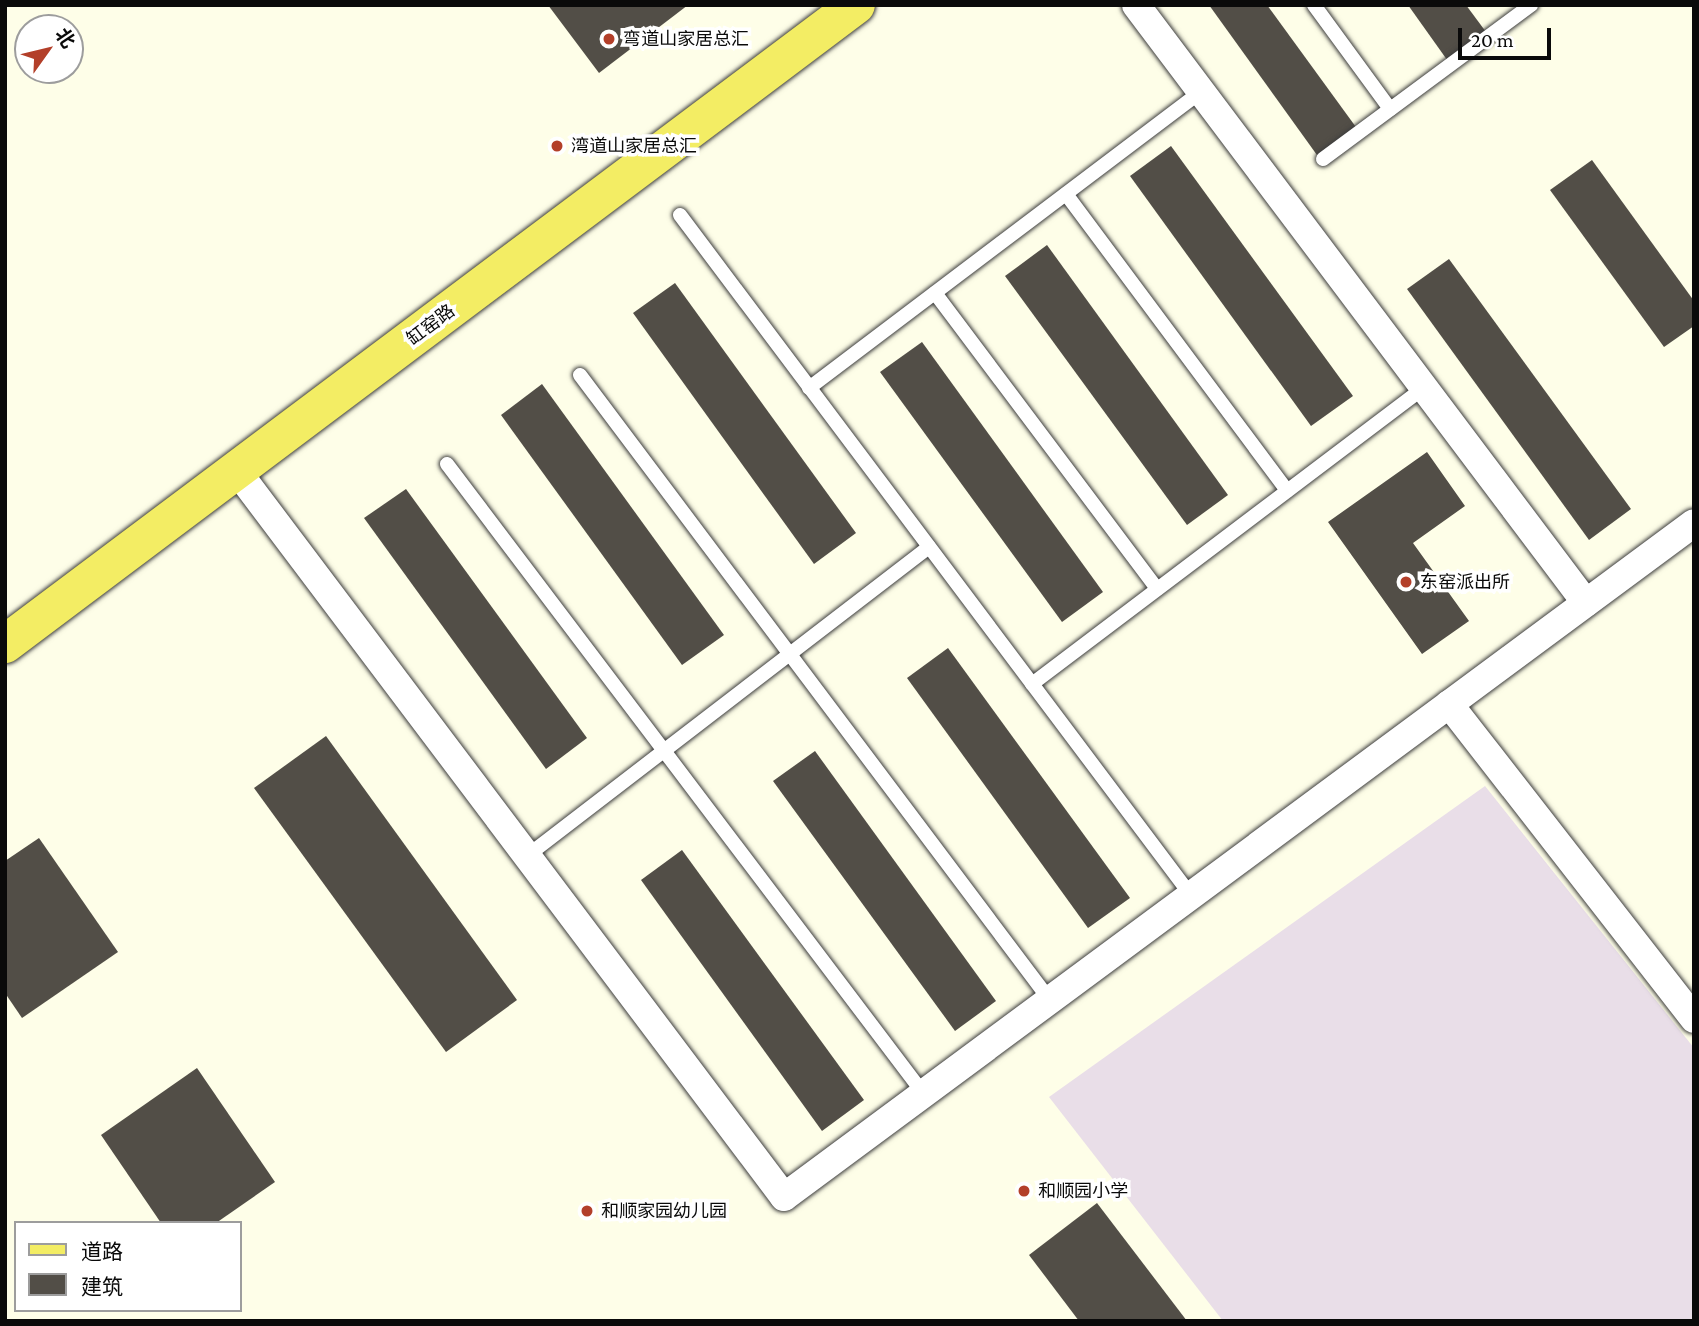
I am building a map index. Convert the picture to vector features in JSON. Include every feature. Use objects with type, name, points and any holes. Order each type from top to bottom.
[{"type":"main road","name":"缸窑路","points":[[5,644],[856,5]]},
{"type":"street","points":[[1136,5],[1587,603]]},
{"type":"street","points":[[237,471],[784,1196],[1694,523]]},
{"type":"street","points":[[1449,704],[1694,1019]]},
{"type":"lane","points":[[1314,5],[1390,109]]},
{"type":"lane","points":[[1323,159],[1531,5]]},
{"type":"lane","points":[[809,388],[1201,92]]},
{"type":"lane","points":[[1066,194],[1287,491]]},
{"type":"lane","points":[[680,215],[1190,894]]},
{"type":"lane","points":[[936,293],[1157,589]]},
{"type":"lane","points":[[580,375],[1049,999]]},
{"type":"lane","points":[[1032,684],[1424,388]]},
{"type":"lane","points":[[447,464],[923,1093]]},
{"type":"lane","points":[[527,856],[929,547]]},
{"type":"shaded area","points":[[1485,786],[1694,1048],[1694,1321],[1223,1321],[1049,1097]]},
{"type":"building","name":"弯道山家居总汇","points":[[548,5],[688,5],[599,73]]},
{"type":"building","points":[[1209,5],[1267,5],[1361,134],[1322,162]]},
{"type":"building","points":[[1408,5],[1466,5],[1489,36],[1450,64]]},
{"type":"building","points":[[1171,146],[1353,396],[1311,426],[1130,176]]},
{"type":"building","points":[[1592,160],[1694,301],[1694,326],[1664,347],[1550,190]]},
{"type":"building","points":[[1047,245],[1228,495],[1187,525],[1005,276]]},
{"type":"building","points":[[1449,259],[1631,509],[1589,540],[1407,289]]},
{"type":"building","points":[[675,283],[856,533],[814,564],[633,313]]},
{"type":"building","points":[[922,342],[1103,592],[1062,622],[880,372]]},
{"type":"building","points":[[542,384],[724,635],[682,665],[501,415]]},
{"type":"building","name":"东窑派出所","points":[[1427,452],[1465,506],[1413,543],[1469,621],[1422,654],[1328,522]]},
{"type":"building","points":[[406,489],[587,738],[546,769],[364,518]]},
{"type":"building","points":[[948,648],[1130,898],[1088,928],[907,678]]},
{"type":"building","points":[[326,736],[517,1000],[446,1052],[254,788]]},
{"type":"building","points":[[815,751],[996,1001],[955,1031],[773,781]]},
{"type":"building","points":[[39,838],[118,952],[22,1018],[5,993],[5,861]]},
{"type":"building","points":[[682,850],[864,1100],[822,1131],[641,880]]},
{"type":"building","points":[[197,1068],[275,1182],[219,1221],[160,1221],[101,1135]]},
{"type":"building","points":[[1097,1203],[1187,1321],[1079,1321],[1029,1255]]},
{"type":"place","name":"弯道山家居总汇","points":[[609,39]]},
{"type":"place","name":"湾道山家居总汇","points":[[557,146]]},
{"type":"place","name":"东窑派出所","points":[[1406,582]]},
{"type":"place","name":"和顺园小学","points":[[1024,1191]]},
{"type":"place","name":"和顺家园幼儿园","points":[[587,1211]]}]
